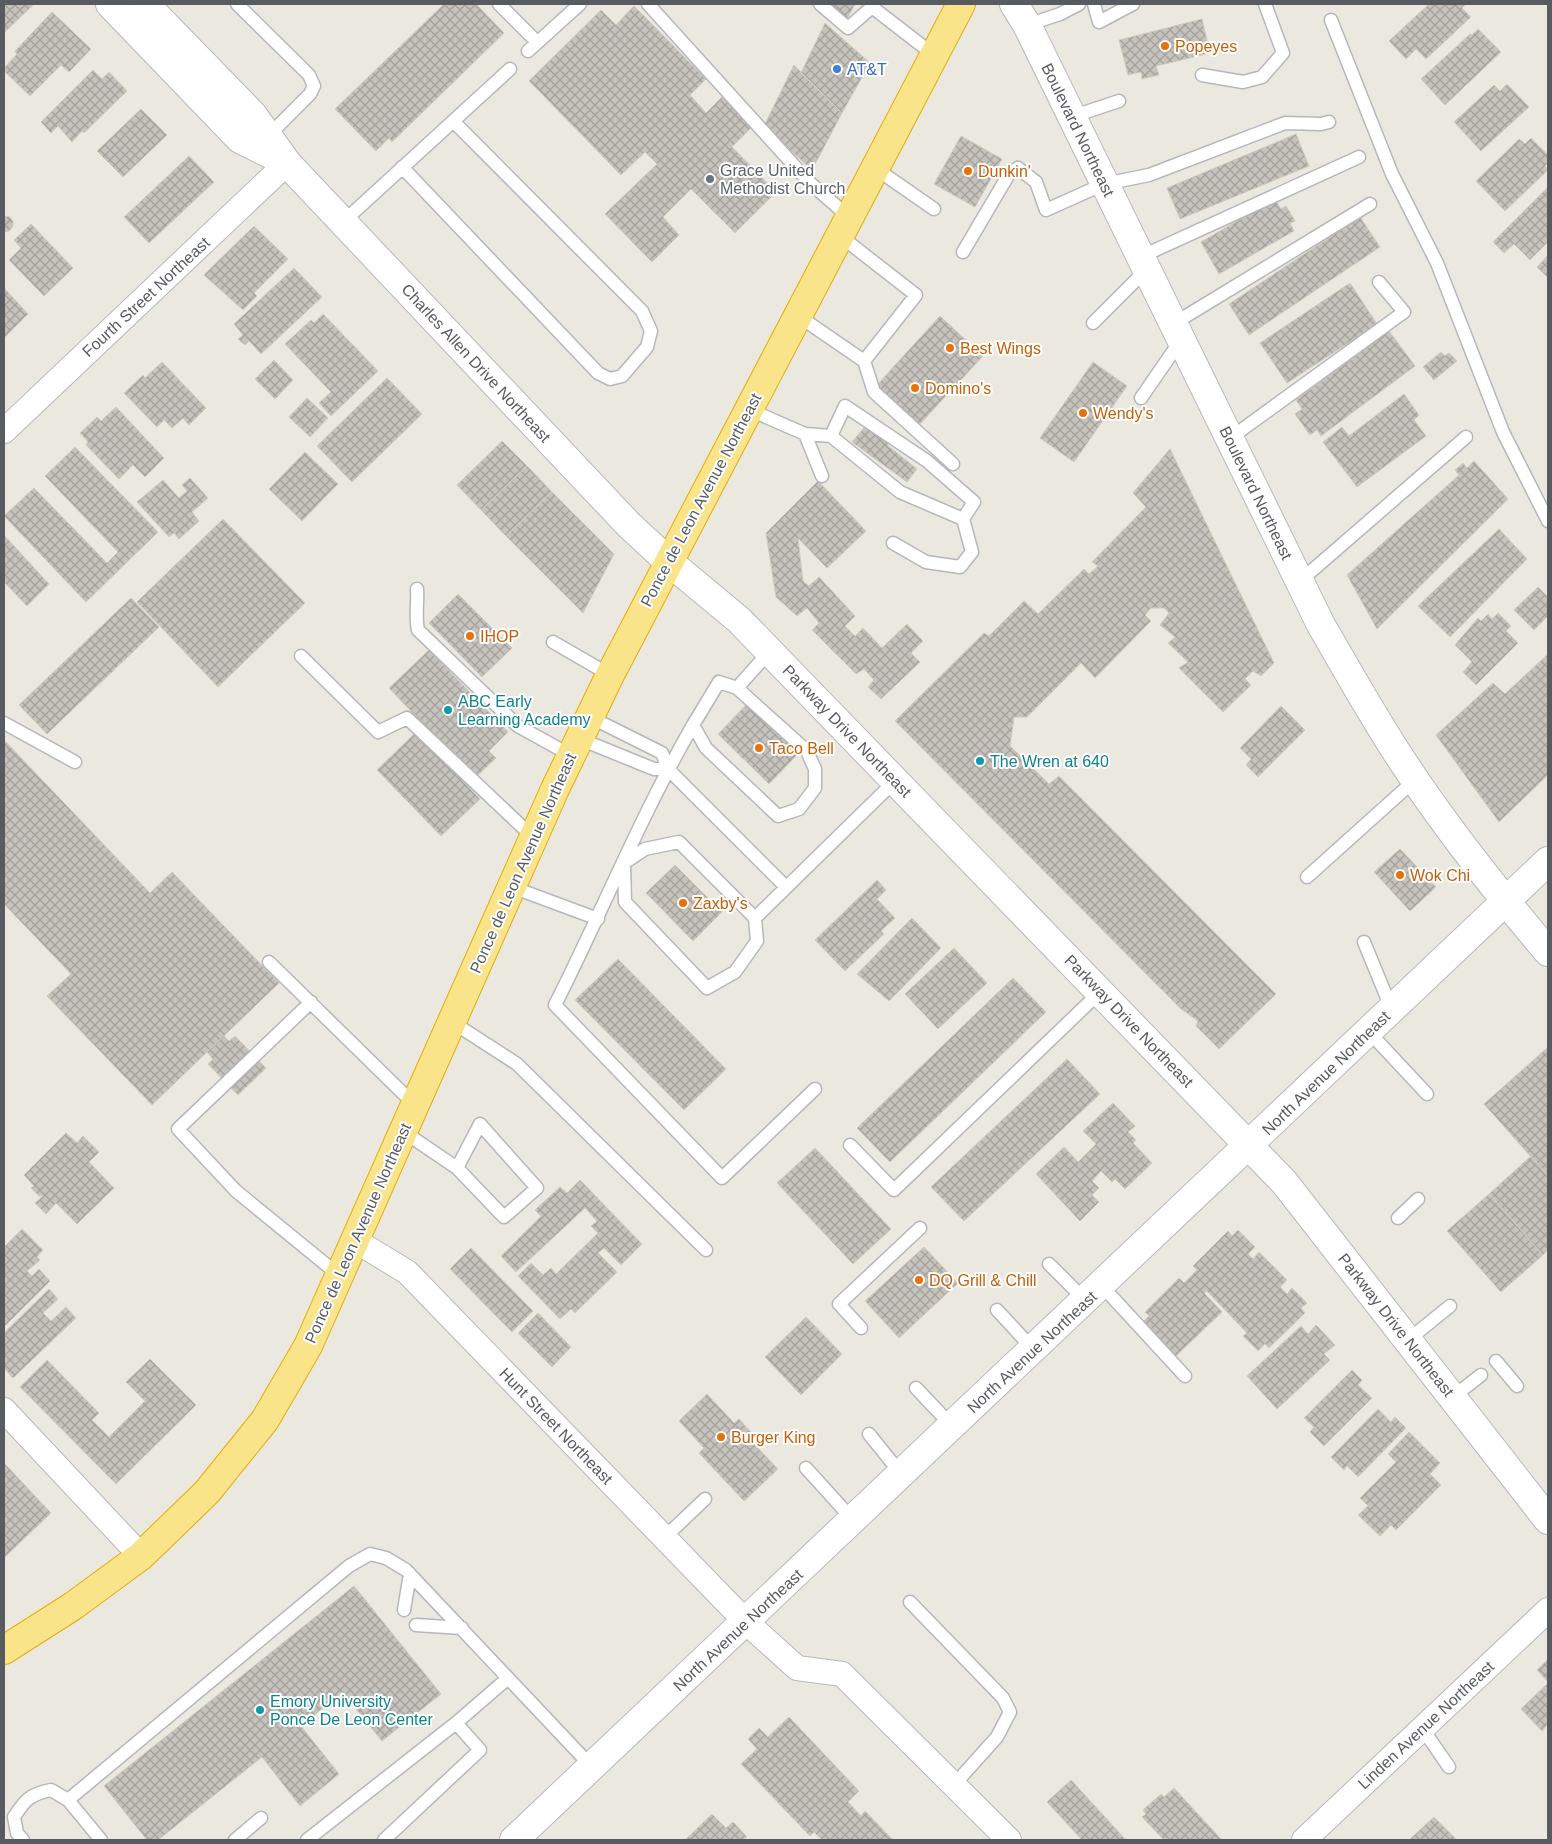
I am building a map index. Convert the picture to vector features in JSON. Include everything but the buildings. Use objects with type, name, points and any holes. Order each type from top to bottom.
[{"type":"highway","name":"Ponce de Leon Avenue Northeast","points":[[4,1650],[73,1606],[141,1556],[207,1492],[265,1420],[308,1346],[534,838],[610,675],[961,4]]},
{"type":"main road","name":"Charles Allen Drive Northeast","points":[[110,4],[240,139],[287,163]]},
{"type":"main road","name":"Charles Allen Drive Northeast","points":[[145,4],[253,115],[287,163],[629,525],[668,562]]},
{"type":"main road","name":"Boulevard Northeast","points":[[1021,14],[1300,581],[1362,697],[1415,780],[1505,902],[1548,952]]},
{"type":"main road","name":"Parkway Drive Northeast","points":[[668,562],[739,620],[1284,1182],[1548,1520]]},
{"type":"main road","name":"North Avenue Northeast","points":[[514,1840],[854,1521],[1548,861]]},
{"type":"street","name":"Fourth Street Northeast","points":[[4,431],[287,163]]},
{"type":"street","name":"Hunt Street Northeast","points":[[356,1241],[407,1272],[746,1622],[797,1668],[842,1674],[1009,1840]]},
{"type":"street","points":[[4,1410],[141,1556]]},
{"type":"street","name":"Linden Avenue Northeast","points":[[1304,1840],[1548,1610]]},
{"type":"lane","points":[[237,4],[309,75],[314,86],[310,94],[268,136]]},
{"type":"lane","points":[[499,4],[532,47],[554,25],[580,4]]},
{"type":"lane","points":[[648,4],[802,174],[844,226],[916,295],[864,361]]},
{"type":"lane","points":[[820,4],[848,28],[872,5],[934,55]]},
{"type":"lane","points":[[1021,14],[1060,14],[1079,4]]},
{"type":"lane","points":[[1094,4],[1099,22],[1133,4]]},
{"type":"lane","points":[[1202,75],[1243,82],[1262,77],[1283,53],[1265,4]]},
{"type":"lane","points":[[1330,20],[1392,174],[1437,263],[1503,432],[1548,521]]},
{"type":"lane","points":[[343,222],[510,69]]},
{"type":"lane","points":[[1070,116],[1119,101]]},
{"type":"lane","points":[[402,167],[598,373],[610,379],[622,376],[647,347],[651,331],[642,311],[453,121]]},
{"type":"lane","points":[[963,252],[1010,174],[1018,168],[1036,182],[1046,210],[1104,184],[1149,175],[1285,123],[1321,124],[1329,122]]},
{"type":"lane","points":[[1093,323],[1143,263],[1358,158]]},
{"type":"lane","points":[[875,168],[934,209]]},
{"type":"lane","points":[[1141,398],[1177,332],[1370,204]]},
{"type":"lane","points":[[1230,439],[1404,312],[1379,282]]},
{"type":"lane","points":[[797,315],[864,361],[874,392],[953,464]]},
{"type":"lane","points":[[831,436],[845,406],[927,460],[974,502],[963,518],[972,552],[960,567],[926,562],[893,543]]},
{"type":"lane","points":[[748,409],[805,434],[831,436],[900,492],[963,518]]},
{"type":"lane","points":[[805,434],[822,476]]},
{"type":"lane","points":[[1300,581],[1466,436]]},
{"type":"lane","points":[[417,589],[419,610],[416,620],[418,630],[518,726],[662,753],[668,769],[786,887]]},
{"type":"lane","points":[[553,642],[610,675]]},
{"type":"lane","points":[[737,688],[770,652]]},
{"type":"lane","points":[[301,656],[378,732],[406,718],[534,838]]},
{"type":"lane","points":[[693,725],[706,748],[778,816],[799,809],[815,788],[815,769],[808,752],[737,688],[719,682],[693,725],[668,769],[598,919],[555,1005],[722,1178],[815,1088]]},
{"type":"lane","points":[[4,723],[74,762]]},
{"type":"lane","points":[[580,737],[654,769],[668,769]]},
{"type":"lane","points":[[1307,877],[1415,780]]},
{"type":"lane","points":[[754,918],[895,781]]},
{"type":"lane","points":[[679,842],[754,918],[757,941],[735,972],[707,988],[625,902],[624,863],[645,849],[679,842]]},
{"type":"lane","points":[[512,887],[598,919]]},
{"type":"lane","points":[[1364,942],[1392,1010]]},
{"type":"lane","points":[[269,962],[416,1106]]},
{"type":"lane","points":[[850,1145],[894,1190],[1100,992]]},
{"type":"lane","points":[[310,1002],[178,1129],[236,1192],[340,1276]]},
{"type":"lane","points":[[452,1022],[517,1064],[706,1250]]},
{"type":"lane","points":[[1369,1032],[1427,1094]]},
{"type":"lane","points":[[404,1132],[457,1168],[504,1217],[537,1188],[480,1124],[457,1168]]},
{"type":"lane","points":[[1398,1218],[1418,1199]]},
{"type":"lane","points":[[861,1328],[839,1304],[920,1228]]},
{"type":"lane","points":[[1049,1264],[1094,1293],[1184,1376]]},
{"type":"lane","points":[[1408,1340],[1450,1306]]},
{"type":"lane","points":[[997,1310],[1034,1350]]},
{"type":"lane","points":[[1496,1361],[1517,1386]]},
{"type":"lane","points":[[1453,1398],[1481,1374]]},
{"type":"lane","points":[[916,1388],[952,1427]]},
{"type":"lane","points":[[869,1434],[902,1475]]},
{"type":"lane","points":[[806,1468],[854,1521]]},
{"type":"lane","points":[[664,1538],[704,1499]]},
{"type":"lane","points":[[68,1800],[350,1566],[370,1554],[386,1558],[410,1574],[592,1767]]},
{"type":"lane","points":[[404,1610],[410,1574]]},
{"type":"lane","points":[[910,1602],[1003,1698],[1010,1712],[997,1737],[953,1786]]},
{"type":"lane","points":[[416,1625],[462,1628]]},
{"type":"lane","points":[[307,1840],[456,1723],[508,1678]]},
{"type":"lane","points":[[384,1840],[480,1750],[456,1723]]},
{"type":"lane","points":[[1422,1728],[1449,1767]]},
{"type":"lane","points":[[23,1840],[17,1833],[14,1817],[23,1803],[35,1793],[51,1790],[68,1800],[101,1840]]},
{"type":"lane","points":[[235,1840],[261,1818]]},
{"type":"place","name":"Popeyes","points":[[1165,46]]},
{"type":"place","name":"AT&T","points":[[837,69]]},
{"type":"place","name":"Dunkin'","points":[[968,171]]},
{"type":"place","name":"Grace United Methodist Church","points":[[710,179]]},
{"type":"place","name":"Best Wings","points":[[950,348]]},
{"type":"place","name":"Domino's","points":[[915,388]]},
{"type":"place","name":"Wendy's","points":[[1083,413]]},
{"type":"place","name":"IHOP","points":[[470,636]]},
{"type":"place","name":"ABC Early Learning Academy","points":[[448,710]]},
{"type":"place","name":"Taco Bell","points":[[759,748]]},
{"type":"place","name":"The Wren at 640","points":[[980,761]]},
{"type":"place","name":"Wok Chi","points":[[1400,875]]},
{"type":"place","name":"Zaxby's","points":[[683,903]]},
{"type":"place","name":"DQ Grill & Chill","points":[[919,1280]]},
{"type":"place","name":"Burger King","points":[[721,1437]]},
{"type":"place","name":"Emory University Ponce De Leon Center","points":[[260,1710]]}]
